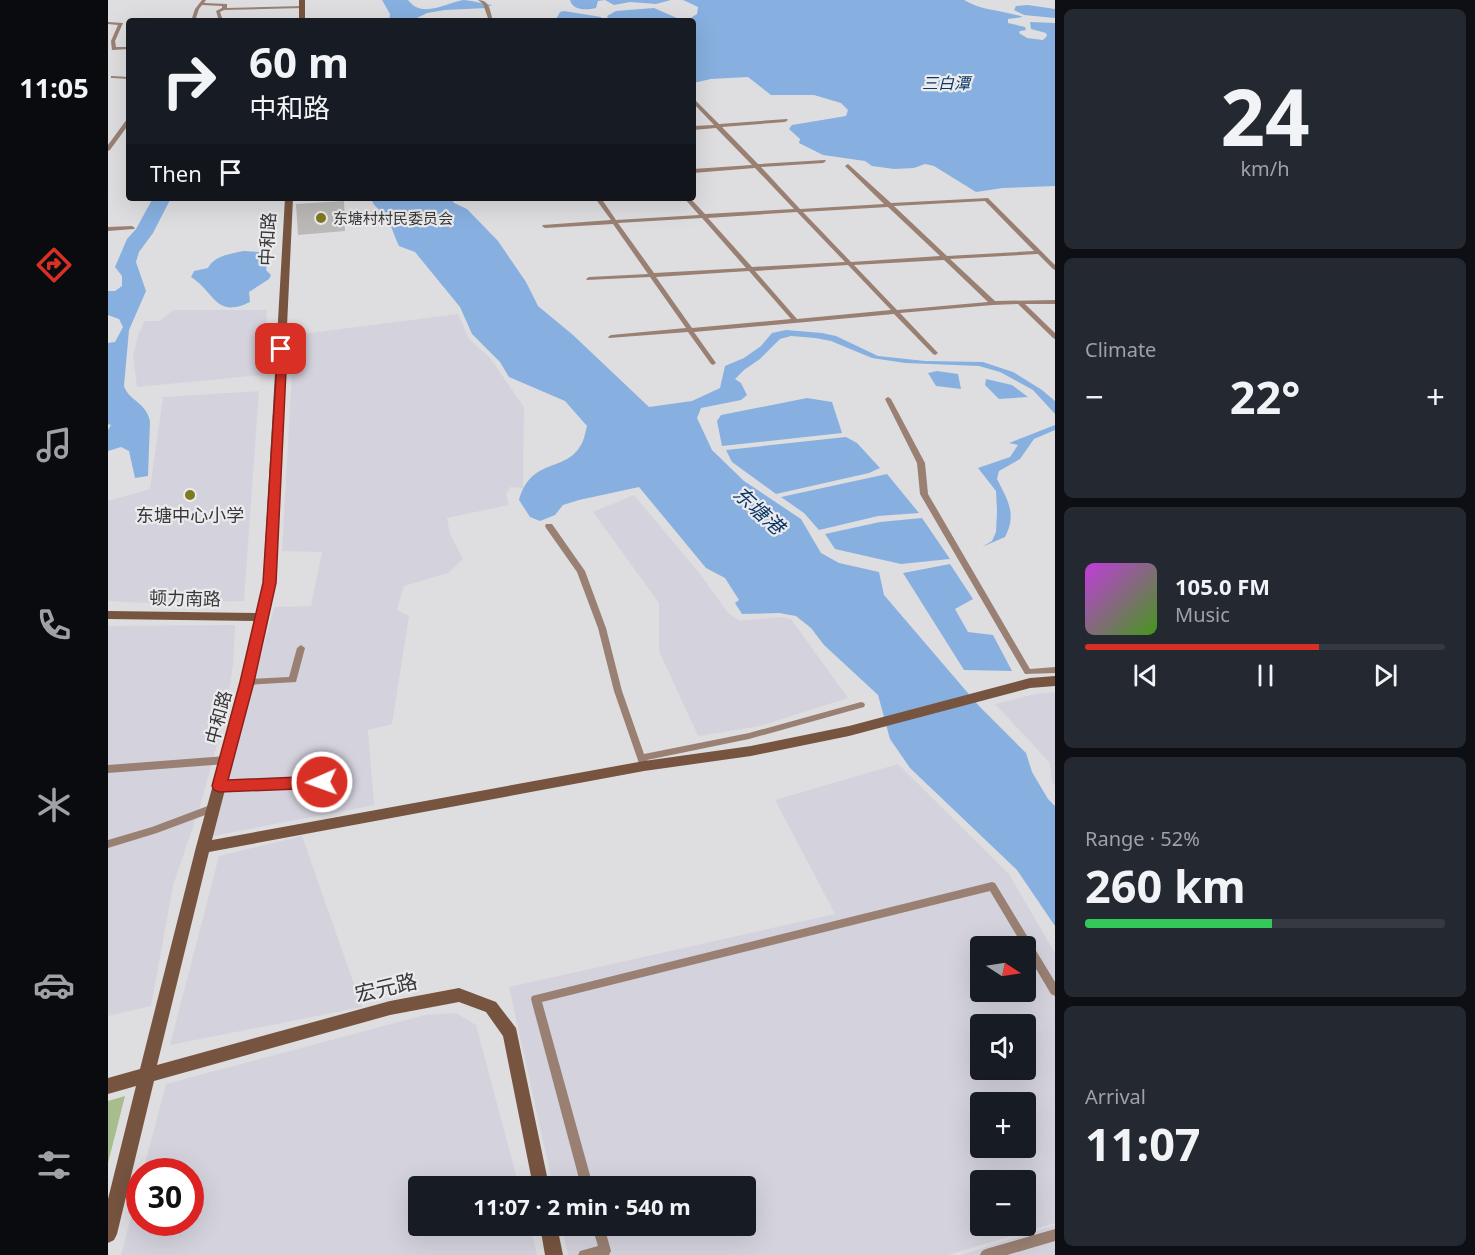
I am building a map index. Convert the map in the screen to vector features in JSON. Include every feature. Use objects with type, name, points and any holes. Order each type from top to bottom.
[{"type":"street","points":[[480,0],[484,3],[490,18]]},
{"type":"street","points":[[194,18],[202,2],[225,5],[224,9]]},
{"type":"street","points":[[220,18],[218,11],[224,9],[302,3]]},
{"type":"street","points":[[108,23],[121,24],[113,41],[114,49],[126,48]]},
{"type":"street","points":[[113,77],[126,78]]},
{"type":"street","points":[[696,103],[935,353]]},
{"type":"street","points":[[696,128],[785,120]]},
{"type":"street","points":[[108,149],[126,124]]},
{"type":"street","points":[[696,171],[823,161]]},
{"type":"street","points":[[848,166],[993,303]]},
{"type":"street","points":[[545,226],[986,199],[1055,268]]},
{"type":"street","name":"中和路","points":[[108,1234],[203,847],[247,682],[269,583],[289,201]]},
{"type":"street","points":[[600,201],[713,363]]},
{"type":"street","points":[[690,201],[796,321]]},
{"type":"street","points":[[108,229],[132,228]]},
{"type":"street","points":[[589,279],[1040,252]]},
{"type":"street","points":[[611,337],[993,303],[1055,302]]},
{"type":"street","points":[[1020,303],[1055,337]]},
{"type":"street","points":[[888,399],[921,463],[924,494],[1028,672],[1055,670]]},
{"type":"street","points":[[549,526],[581,571],[602,628],[618,691],[642,762]]},
{"type":"street","name":"顿力南路","points":[[108,615],[261,617]]},
{"type":"street","points":[[247,682],[292,680],[301,648]]},
{"type":"street","points":[[642,762],[751,751],[849,730],[1030,684],[1055,681]]},
{"type":"street","points":[[203,847],[642,762],[861,705]]},
{"type":"street","points":[[108,769],[226,760]]},
{"type":"street","points":[[219,786],[343,781]]},
{"type":"street","points":[[108,843],[154,830],[213,808]]},
{"type":"street","points":[[584,1176],[536,999],[992,886],[1055,991]]},
{"type":"street","name":"宏元路","points":[[108,1086],[148,1073],[390,1008],[459,995],[491,1007],[510,1033],[539,1176]]},
{"type":"street","points":[[986,1255],[1055,1235]]},
{"type":"street","points":[[551,1236],[554,1255]]},
{"type":"street","points":[[584,1255],[605,1251],[601,1236]]},
{"type":"shaded area","points":[[173,310],[267,310],[262,375],[137,387],[133,356],[138,335],[145,321],[160,321]]},
{"type":"shaded area","points":[[458,314],[469,339],[490,358],[524,407],[523,488],[510,487],[506,495],[509,505],[447,518],[450,534],[463,559],[448,573],[404,586],[397,610],[409,616],[392,724],[368,730],[374,805],[213,836],[274,607],[311,606],[322,552],[282,551],[294,335]]},
{"type":"shaded area","name":"东塘中心小学","points":[[259,391],[244,601],[144,603],[108,601],[108,501],[150,489],[163,397]]},
{"type":"shaded area","points":[[634,495],[700,574],[728,613],[740,621],[779,617],[791,619],[848,698],[760,726],[698,736],[659,651],[659,603],[593,512]]},
{"type":"shaded area","points":[[235,625],[233,665],[226,712],[201,803],[173,886],[151,1006],[108,1016],[108,626]]},
{"type":"shaded area","points":[[1055,692],[1055,785],[1052,782],[1050,763],[995,704],[1035,694]]},
{"type":"shaded area","points":[[898,764],[1009,874],[1055,953],[1055,1223],[1036,1229],[1036,1170],[970,1170],[970,1236],[1012,1236],[948,1255],[568,1255],[564,1236],[756,1236],[756,1176],[551,1176],[509,987],[835,914],[775,800]]},
{"type":"shaded area","points":[[302,836],[362,1007],[170,1045],[219,856]]},
{"type":"shaded area","points":[[456,1013],[476,1025],[516,1176],[408,1176],[408,1236],[532,1236],[537,1255],[121,1255],[126,1236],[204,1236],[204,1158],[146,1158],[166,1084],[425,1015]]},
{"type":"shaded area","points":[[1055,1225],[1055,1255],[961,1255],[1021,1236],[1036,1236],[1036,1231]]},
{"type":"green space","points":[[125,1096],[108,1163],[108,1101]]},
{"type":"water","points":[[382,0],[408,0],[414,6],[427,9],[463,0],[492,5],[486,8],[427,13],[417,18],[389,18],[390,14]]},
{"type":"water","points":[[570,0],[605,0],[598,1],[596,8],[584,9],[577,8]]},
{"type":"water","points":[[605,0],[671,0],[656,4],[630,2],[614,5]]},
{"type":"water","name":"三白潭","points":[[683,0],[964,0],[971,4],[1023,17],[1008,19],[1008,23],[1025,27],[1026,30],[1019,33],[1027,38],[1043,40],[1047,36],[1046,33],[1031,29],[1030,22],[1055,23],[1055,186],[1003,188],[976,192],[934,166],[925,164],[914,168],[894,169],[872,166],[865,161],[823,155],[799,143],[800,139],[789,129],[792,125],[846,116],[848,110],[841,103],[814,95],[771,95],[748,77],[696,82],[696,18],[691,18],[697,14],[698,7]]},
{"type":"water","points":[[1028,5],[1055,9],[1055,18],[1024,15],[1014,10],[1016,6]]},
{"type":"water","points":[[654,8],[677,18],[608,18],[607,16],[616,11]]},
{"type":"water","points":[[564,11],[601,18],[557,18],[560,12]]},
{"type":"water","points":[[151,201],[169,201],[153,233],[139,252],[136,262],[146,291],[129,330],[124,386],[145,410],[150,421],[148,476],[135,478],[129,451],[121,447],[108,451],[108,430],[111,425],[108,424],[108,343],[115,342],[123,327],[119,319],[108,315],[108,291],[115,291],[122,286],[122,276],[115,267],[127,239],[136,229]]},
{"type":"water","name":"东塘港","points":[[372,201],[453,201],[467,209],[498,241],[526,282],[538,306],[573,335],[649,407],[692,401],[720,388],[725,366],[744,358],[761,346],[772,333],[786,330],[836,336],[878,356],[925,361],[983,362],[1013,372],[1055,401],[1055,414],[1033,390],[1000,372],[979,366],[905,363],[872,358],[831,341],[791,336],[780,339],[735,379],[741,383],[747,395],[741,400],[701,408],[697,418],[712,450],[744,481],[801,519],[821,553],[839,563],[879,572],[884,595],[979,706],[1026,753],[1032,772],[1048,799],[1055,806],[1055,926],[1017,870],[910,768],[890,739],[878,695],[796,616],[779,613],[742,614],[735,603],[739,600],[725,578],[706,568],[639,487],[563,505],[555,515],[540,521],[530,517],[519,500],[524,487],[539,471],[572,455],[582,443],[587,426],[565,401],[509,377],[500,362],[472,334],[460,307],[415,252],[399,246],[388,219]]},
{"type":"water","points":[[244,251],[260,252],[267,265],[266,270],[271,275],[269,279],[249,292],[250,302],[238,306],[222,306],[191,277],[194,271],[208,268],[219,258]]},
{"type":"water","points":[[937,371],[958,374],[961,389],[936,386],[928,373]]},
{"type":"water","points":[[986,379],[1012,385],[1028,397],[999,399],[985,385]]},
{"type":"water","points":[[807,398],[832,402],[842,433],[722,446],[717,421],[721,415]]},
{"type":"water","points":[[1055,425],[1055,430],[1034,439],[1020,459],[999,471],[997,479],[1010,508],[1009,529],[1005,537],[982,547],[992,541],[996,532],[996,491],[978,468],[1010,457],[1018,445],[1009,443]]},
{"type":"water","points":[[846,437],[857,443],[880,468],[869,473],[776,494],[732,462],[726,450]]},
{"type":"water","points":[[887,474],[919,513],[878,516],[819,530],[804,513],[781,497]]},
{"type":"water","points":[[922,518],[950,559],[901,564],[835,549],[825,534],[880,522]]},
{"type":"water","points":[[950,564],[973,599],[955,609],[968,632],[993,635],[1012,671],[964,670],[903,573]]},
{"type":"building","name":"东塘村村民委员会","points":[[344,201],[345,231],[298,235],[296,204]]},
{"type":"place","name":"东塘村村民委员会","points":[[321,218]]},
{"type":"place","name":"东塘中心小学","points":[[190,495]]},
{"type":"route","points":[[281,349],[269,583],[247,682],[219,786],[322,782]]}]
